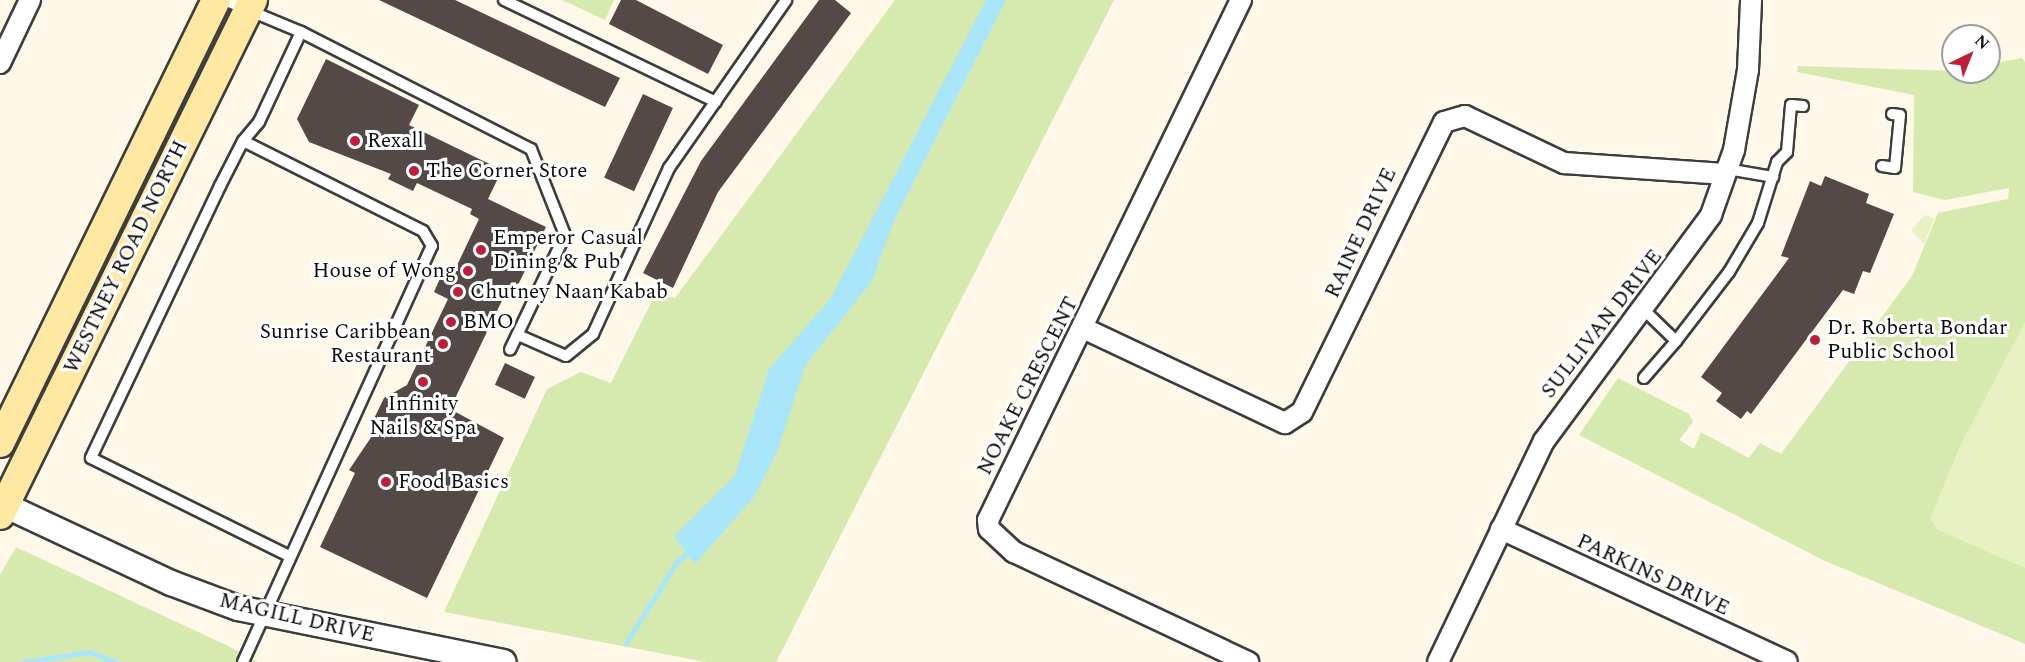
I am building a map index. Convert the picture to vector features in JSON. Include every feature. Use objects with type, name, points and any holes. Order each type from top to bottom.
[{"type":"main road","name":"WESTNEY ROAD NORTH","points":[[2,507],[216,0]]},
{"type":"main road","name":"WESTNEY ROAD NORTH","points":[[0,443],[113,246],[242,4]]},
{"type":"street","points":[[0,63],[30,0]]},
{"type":"street","name":"NOAKE CRESCENT","points":[[1241,0],[1085,329],[988,520],[988,529],[1014,552],[1248,662]]},
{"type":"street","name":"SULLIVAN DRIVE","points":[[1438,662],[1544,441],[1711,215],[1726,172],[1748,70],[1751,0]]},
{"type":"street","name":"RAINE DRIVE","points":[[1085,329],[1286,423],[1302,412],[1444,122],[1465,116],[1564,163],[1726,172]]},
{"type":"street","name":"MAGILL DRIVE","points":[[2,507],[171,583],[262,614],[504,662]]},
{"type":"street","name":"PARKINS DRIVE","points":[[1501,529],[1786,662]]},
{"type":"lane","points":[[504,0],[716,102]]},
{"type":"lane","points":[[518,335],[566,356],[593,334],[669,168],[786,0]]},
{"type":"lane","points":[[242,4],[531,149],[565,235],[510,350]]},
{"type":"lane","points":[[289,556],[91,458],[243,141],[259,122],[301,32]]},
{"type":"lane","points":[[1644,378],[1676,341],[1735,262],[1758,223],[1773,177],[1792,152],[1791,105],[1803,106]]},
{"type":"lane","points":[[1882,166],[1895,168],[1900,115],[1892,114]]},
{"type":"lane","points":[[243,141],[423,231],[432,246],[262,614],[243,662]]},
{"type":"lane","points":[[1726,172],[1773,177]]},
{"type":"lane","points":[[1642,309],[1676,341]]},
{"type":"green space","points":[[562,0],[614,0],[605,20]]},
{"type":"green space","points":[[895,0],[1114,0],[776,662],[706,662],[444,612],[547,389],[581,372],[611,383],[656,293],[675,298]]},
{"type":"green space","points":[[2022,58],[2025,62],[2025,644],[1825,561],[1579,435],[1618,378],[1689,414],[1693,422],[1679,440],[1694,449],[1701,432],[1749,458],[1760,443],[1781,454],[1912,276],[1938,213],[2008,199],[2009,188],[1945,200],[1913,192],[1914,95],[1797,72],[1798,66],[1941,70],[1941,84],[2001,84],[2001,62]]},
{"type":"green space","points":[[1925,215],[1934,218],[1924,244],[1911,230]]},
{"type":"green space","points":[[2025,322],[2025,568],[1938,530],[1930,519],[1959,448]]},
{"type":"green space","points":[[16,547],[258,662],[0,662],[0,575]]},
{"type":"water","points":[[986,0],[1006,0],[894,221],[872,281],[805,366],[777,452],[754,497],[695,564],[674,536],[735,475],[769,369],[831,298]]},
{"type":"building","points":[[379,0],[455,0],[620,78],[605,107]]},
{"type":"building","points":[[621,0],[636,0],[723,45],[708,74],[609,24]]},
{"type":"building","points":[[819,0],[835,0],[851,13],[718,192],[673,288],[643,273],[701,161]]},
{"type":"building","points":[[326,59],[419,105],[409,125],[502,170],[488,199],[546,227],[519,283],[508,288],[450,409],[504,438],[427,598],[320,547],[355,473],[349,470],[376,430],[370,427],[384,398],[407,385],[448,299],[434,292],[442,274],[451,278],[479,219],[470,214],[472,209],[417,183],[413,191],[388,179],[391,174],[309,142],[297,119]]},
{"type":"building","points":[[643,94],[673,108],[634,191],[604,177]]},
{"type":"building","points":[[1825,176],[1869,194],[1866,203],[1894,214],[1870,273],[1863,271],[1854,294],[1843,290],[1751,414],[1747,411],[1741,419],[1716,401],[1722,393],[1701,377],[1789,258],[1781,256],[1810,181],[1821,186]]},
{"type":"building","points":[[505,363],[535,377],[525,399],[495,385]]},
{"type":"waterway","points":[[626,643],[676,563],[692,549]]},
{"type":"waterway","points":[[23,662],[88,652],[117,662]]},
{"type":"place","name":"Rexall","points":[[355,141]]},
{"type":"place","name":"The Corner Store","points":[[414,171]]},
{"type":"place","name":"Emperor Casual Dining & Pub","points":[[481,250]]},
{"type":"place","name":"House of Wong","points":[[468,271]]},
{"type":"place","name":"Chutney Naan Kabab","points":[[458,292]]},
{"type":"place","name":"BMO","points":[[451,322]]},
{"type":"place","name":"Dr. Roberta Bondar Public School","points":[[1815,340]]},
{"type":"place","name":"Sunrise Caribbean Restaurant","points":[[443,344]]},
{"type":"place","name":"Infinity Nails & Spa","points":[[423,382]]},
{"type":"place","name":"Food Basics","points":[[386,482]]}]
